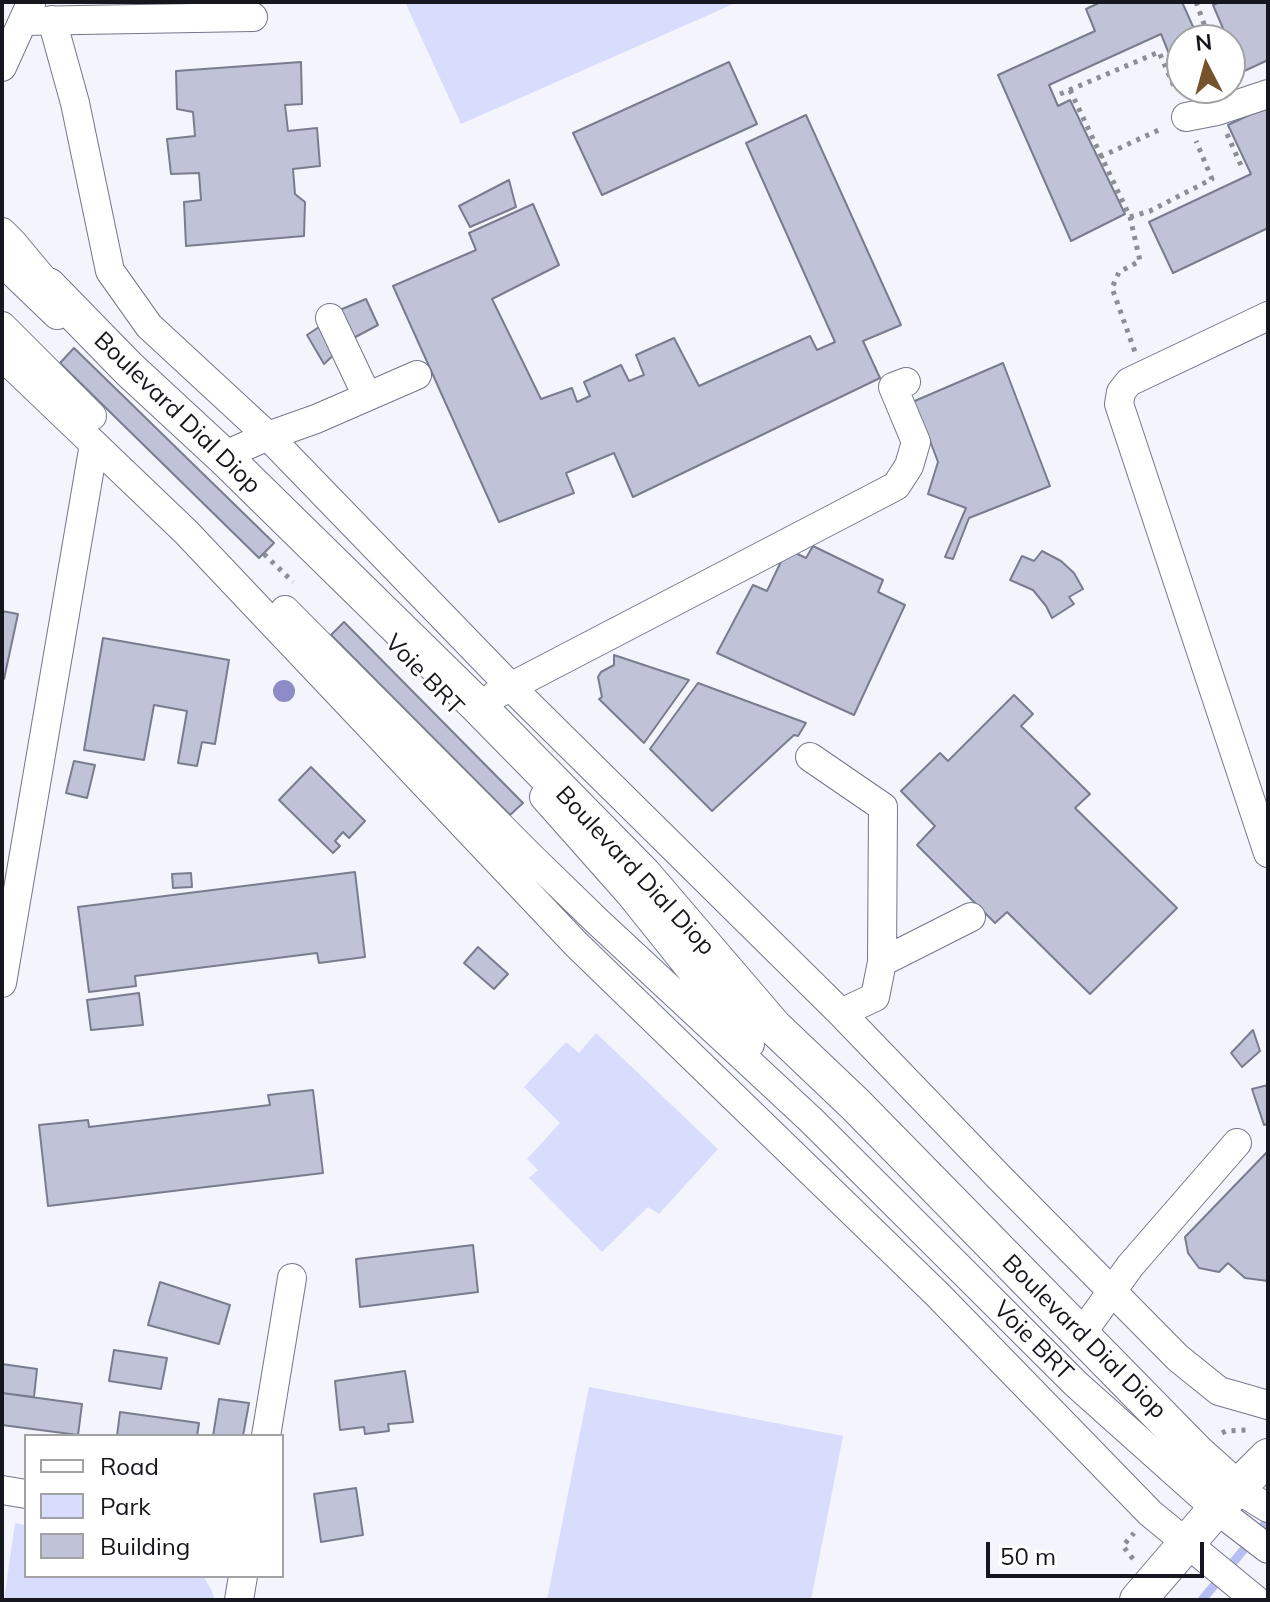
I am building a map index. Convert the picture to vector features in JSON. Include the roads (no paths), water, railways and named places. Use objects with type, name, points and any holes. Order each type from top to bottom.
[{"type":"main road","name":"Boulevard Dial Diop","points":[[48,286],[129,369],[223,456],[477,705],[643,874],[774,1027],[855,1104],[1198,1454],[1227,1499]]},
{"type":"main road","points":[[1138,1600],[1268,1457]]},
{"type":"street","points":[[35,14],[253,17]]},
{"type":"street","points":[[2,67],[35,14]]},
{"type":"street","points":[[35,14],[75,103],[110,271],[149,326],[268,436],[511,687],[841,1013],[1178,1358],[1219,1391],[1268,1405]]},
{"type":"street","points":[[1186,117],[1217,111],[1268,94]]},
{"type":"street","name":"Boulevard Dial Diop","points":[[2,232],[48,286]]},
{"type":"street","name":"Voie BRT","points":[[2,262],[251,496],[562,816],[630,894],[811,1120]]},
{"type":"street","points":[[1268,316],[1129,382],[1121,392],[1119,404],[1268,853]]},
{"type":"street","points":[[330,318],[367,396]]},
{"type":"street","name":"Voie BRT","points":[[2,326],[529,855],[811,1120],[1076,1384],[1227,1499],[1268,1549]]},
{"type":"street","points":[[2,356],[186,532],[576,944],[937,1294],[1150,1513],[1256,1600]]},
{"type":"street","points":[[223,456],[417,375]]},
{"type":"street","points":[[477,705],[896,486],[909,466],[916,442],[893,387],[906,382]]},
{"type":"street","points":[[2,983],[94,444]]},
{"type":"street","points":[[810,757],[883,807],[882,962],[875,997],[841,1013]]},
{"type":"street","points":[[882,962],[971,917]]},
{"type":"street","points":[[1082,1333],[1130,1266],[1237,1143]]},
{"type":"street","points":[[266,1434],[292,1278]]},
{"type":"street","points":[[2,1490],[24,1494]]},
{"type":"street","name":"Boulevard Dial Diop","points":[[1227,1499],[1268,1508]]},
{"type":"street","points":[[239,1600],[243,1578]]},
{"type":"waterway","points":[[1202,1600],[1264,1525]]}]
